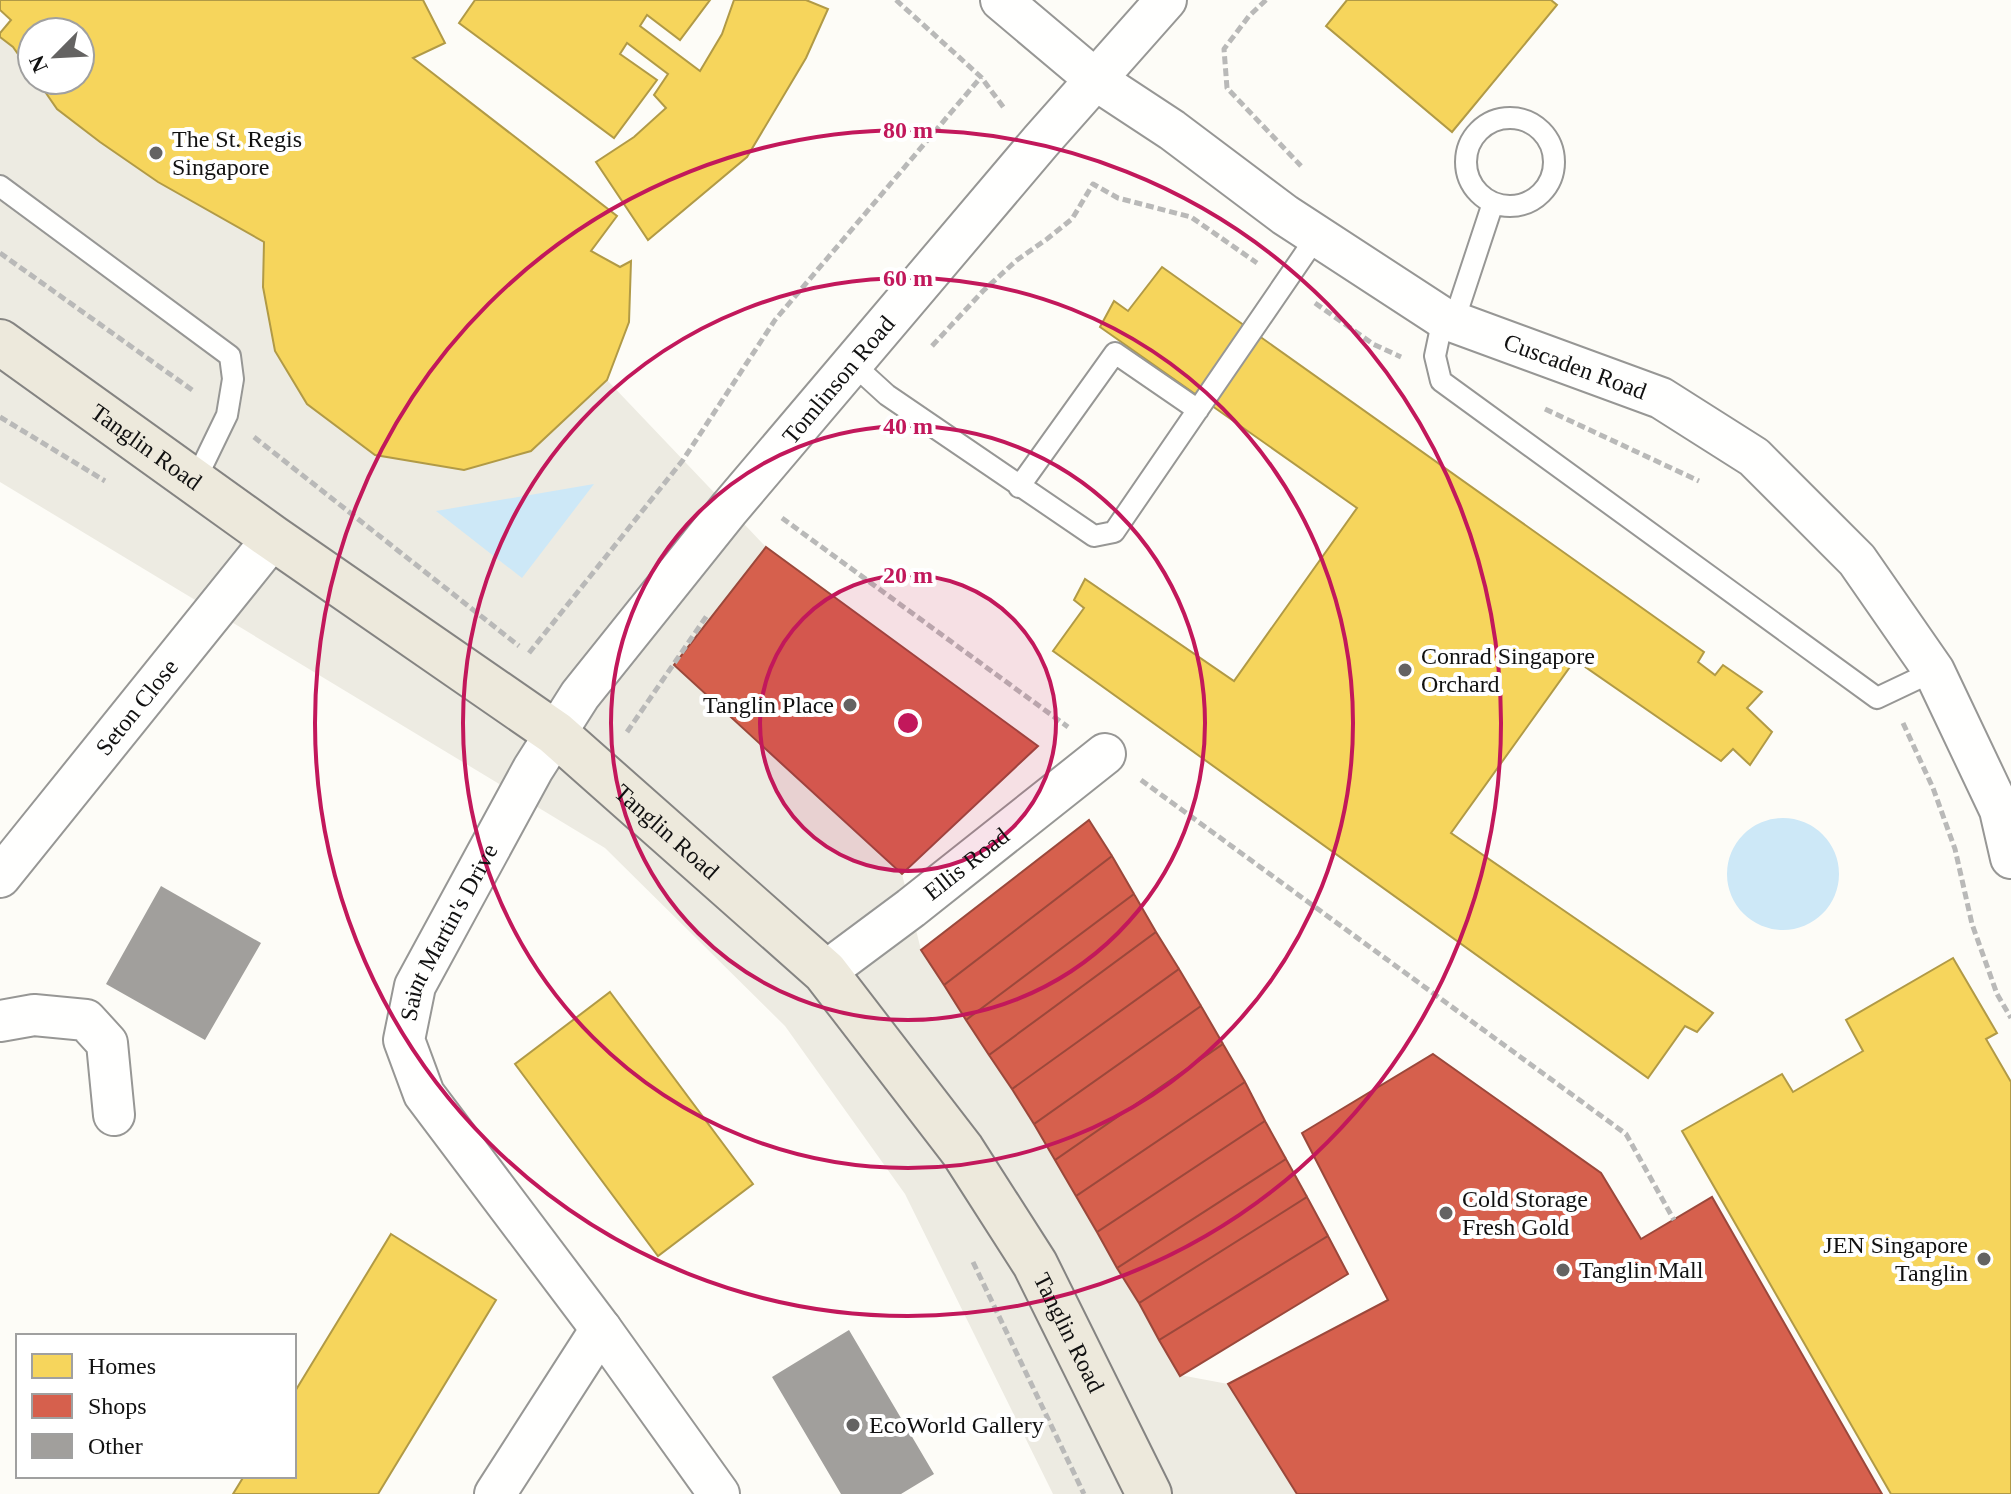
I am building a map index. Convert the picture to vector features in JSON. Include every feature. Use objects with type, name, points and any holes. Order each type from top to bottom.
[{"type":"main road","name":"Tanglin Road","points":[[0,342],[273,538],[555,733],[825,972],[962,1150],[1035,1264],[1149,1494]]},
{"type":"street","name":"Cuscaden Road","points":[[1001,0],[1096,80],[1172,130],[1285,215],[1448,320],[1661,398],[1754,457],[1857,560],[1934,671],[2000,810],[2011,858]]},
{"type":"street","name":"Tomlinson Road","points":[[555,733],[580,695],[729,509],[1041,141],[1166,0]]},
{"type":"street","name":"Seton Close","points":[[0,877],[273,538]]},
{"type":"street","name":"Saint Martin's Drive","points":[[555,733],[415,986],[404,1040],[424,1094],[601,1329],[719,1494]]},
{"type":"street","name":"Ellis Road","points":[[825,972],[1105,754]]},
{"type":"street","points":[[0,1021],[34,1015],[86,1020],[107,1043],[114,1115]]},
{"type":"street","points":[[495,1494],[601,1329]]},
{"type":"lane","points":[[1511,118],[1527,121],[1549,141],[1554,168],[1551,181],[1544,193],[1520,206],[1506,207],[1493,203],[1480,195],[1470,183],[1466,169],[1472,139],[1482,127],[1496,120],[1511,118]]},
{"type":"lane","points":[[0,186],[230,356],[233,379],[227,415],[195,481]]},
{"type":"lane","points":[[1493,203],[1435,356],[1441,381],[1877,698],[1934,671]]},
{"type":"lane","points":[[853,364],[887,395],[1094,536],[1114,532],[1317,236]]},
{"type":"lane","points":[[1019,487],[1115,353],[1198,410]]},
{"type":"path","points":[[896,0],[981,77],[1004,108]]},
{"type":"path","points":[[1227,88],[1224,49],[1249,16],[1266,0]]},
{"type":"path","points":[[529,653],[683,460],[775,320],[981,77]]},
{"type":"path","points":[[887,395],[983,291],[1017,260],[1072,219],[1093,184]]},
{"type":"path","points":[[0,417],[118,488]]},
{"type":"path","points":[[780,516],[1626,1134],[1674,1220]]},
{"type":"path","points":[[627,732],[715,604]]},
{"type":"path","points":[[971,1258],[1084,1494]]},
{"type":"shaded area","points":[[0,37],[16,51],[16,96],[48,96],[57,109],[158,182],[264,242],[263,287],[307,404],[375,455],[464,470],[531,451],[607,380],[766,547],[674,665],[902,874],[921,950],[1034,1124],[1180,1375],[1228,1384],[1297,1494],[1053,1494],[905,1194],[785,1026],[605,848],[0,482]]},
{"type":"water","points":[[594,484],[522,578],[436,511]]},
{"type":"water","points":[[1783,818],[1804,823],[1822,835],[1834,853],[1839,874],[1834,895],[1822,913],[1804,925],[1783,930],[1762,925],[1744,913],[1732,895],[1727,874],[1732,853],[1744,835],[1762,823]]},
{"type":"building: Homes","points":[[0,0],[423,0],[445,43],[413,58],[617,216],[591,251],[620,267],[631,261],[629,322],[607,380],[531,451],[464,470],[375,455],[307,404],[275,351],[263,287],[264,242],[158,182],[57,109],[48,96],[96,96],[96,16],[16,16],[16,51],[0,37],[11,20],[0,10]]},
{"type":"building: Homes","points":[[475,0],[710,0],[680,40],[647,15],[640,26],[700,71],[722,34],[734,0],[806,0],[828,9],[806,58],[747,157],[648,240],[596,162],[634,137],[666,108],[654,95],[668,74],[627,43],[620,54],[657,80],[614,138],[459,23]]},
{"type":"building: Homes","points":[[1347,0],[1551,0],[1557,5],[1452,132],[1326,26]]},
{"type":"building: Homes","name":"Conrad Singapore Orchard","points":[[1162,267],[1704,652],[1698,662],[1715,675],[1723,665],[1762,692],[1747,708],[1772,732],[1750,765],[1733,749],[1721,761],[1575,660],[1451,833],[1713,1013],[1697,1032],[1685,1026],[1648,1078],[1053,651],[1084,608],[1074,600],[1085,579],[1234,681],[1357,508],[1100,327],[1114,301],[1128,311]]},
{"type":"building: Homes","points":[[1953,958],[1997,1033],[1986,1039],[2011,1082],[2011,1494],[1891,1494],[1682,1131],[1782,1074],[1793,1092],[1863,1051],[1846,1020]]},
{"type":"building: Homes","points":[[610,992],[753,1184],[658,1256],[515,1064]]},
{"type":"building: Homes","points":[[391,1234],[496,1300],[378,1494],[233,1494],[243,1478],[296,1478],[296,1390]]},
{"type":"building: Shops","name":"Tanglin Place","points":[[766,547],[1038,746],[902,874],[674,665]]},
{"type":"building: Shops","points":[[1089,820],[1112,856],[944,985],[921,950]]},
{"type":"building: Shops","points":[[1112,856],[1134,894],[966,1020],[944,985]]},
{"type":"building: Shops","points":[[1134,894],[1156,932],[989,1055],[966,1020]]},
{"type":"building: Shops","points":[[1156,932],[1179,969],[1012,1089],[989,1055]]},
{"type":"building: Shops","points":[[1179,969],[1201,1006],[1034,1124],[1012,1089]]},
{"type":"building: Shops","points":[[1201,1006],[1223,1044],[1055,1160],[1034,1124]]},
{"type":"building: Shops","points":[[1223,1044],[1245,1082],[1076,1196],[1055,1160]]},
{"type":"building: Shops","name":"Tanglin Mall","points":[[1433,1054],[1601,1173],[1641,1239],[1712,1197],[1882,1494],[1297,1494],[1228,1384],[1388,1300],[1302,1133]]},
{"type":"building: Shops","points":[[1245,1082],[1265,1121],[1097,1232],[1076,1196]]},
{"type":"building: Shops","points":[[1265,1121],[1286,1159],[1117,1268],[1097,1232]]},
{"type":"building: Shops","points":[[1286,1159],[1307,1197],[1139,1303],[1117,1268]]},
{"type":"building: Shops","points":[[1307,1197],[1328,1236],[1159,1340],[1139,1303]]},
{"type":"building: Shops","points":[[1328,1236],[1348,1274],[1180,1376],[1159,1340]]},
{"type":"building: Other","points":[[161,886],[261,943],[205,1040],[106,984]]},
{"type":"building: Other","name":"EcoWorld Gallery","points":[[849,1330],[934,1474],[901,1494],[841,1494],[772,1377]]},
{"type":"place","name":"The St. Regis Singapore","points":[[156,153]]},
{"type":"place","name":"Conrad Singapore Orchard","points":[[1405,670]]},
{"type":"place","name":"Tanglin Place","points":[[850,705]]},
{"type":"place","name":"Cold Storage Fresh Gold","points":[[1446,1213]]},
{"type":"place","name":"JEN Singapore Tanglin","points":[[1984,1259]]},
{"type":"place","name":"Tanglin Mall","points":[[1563,1270]]},
{"type":"place","name":"EcoWorld Gallery","points":[[853,1425]]}]
